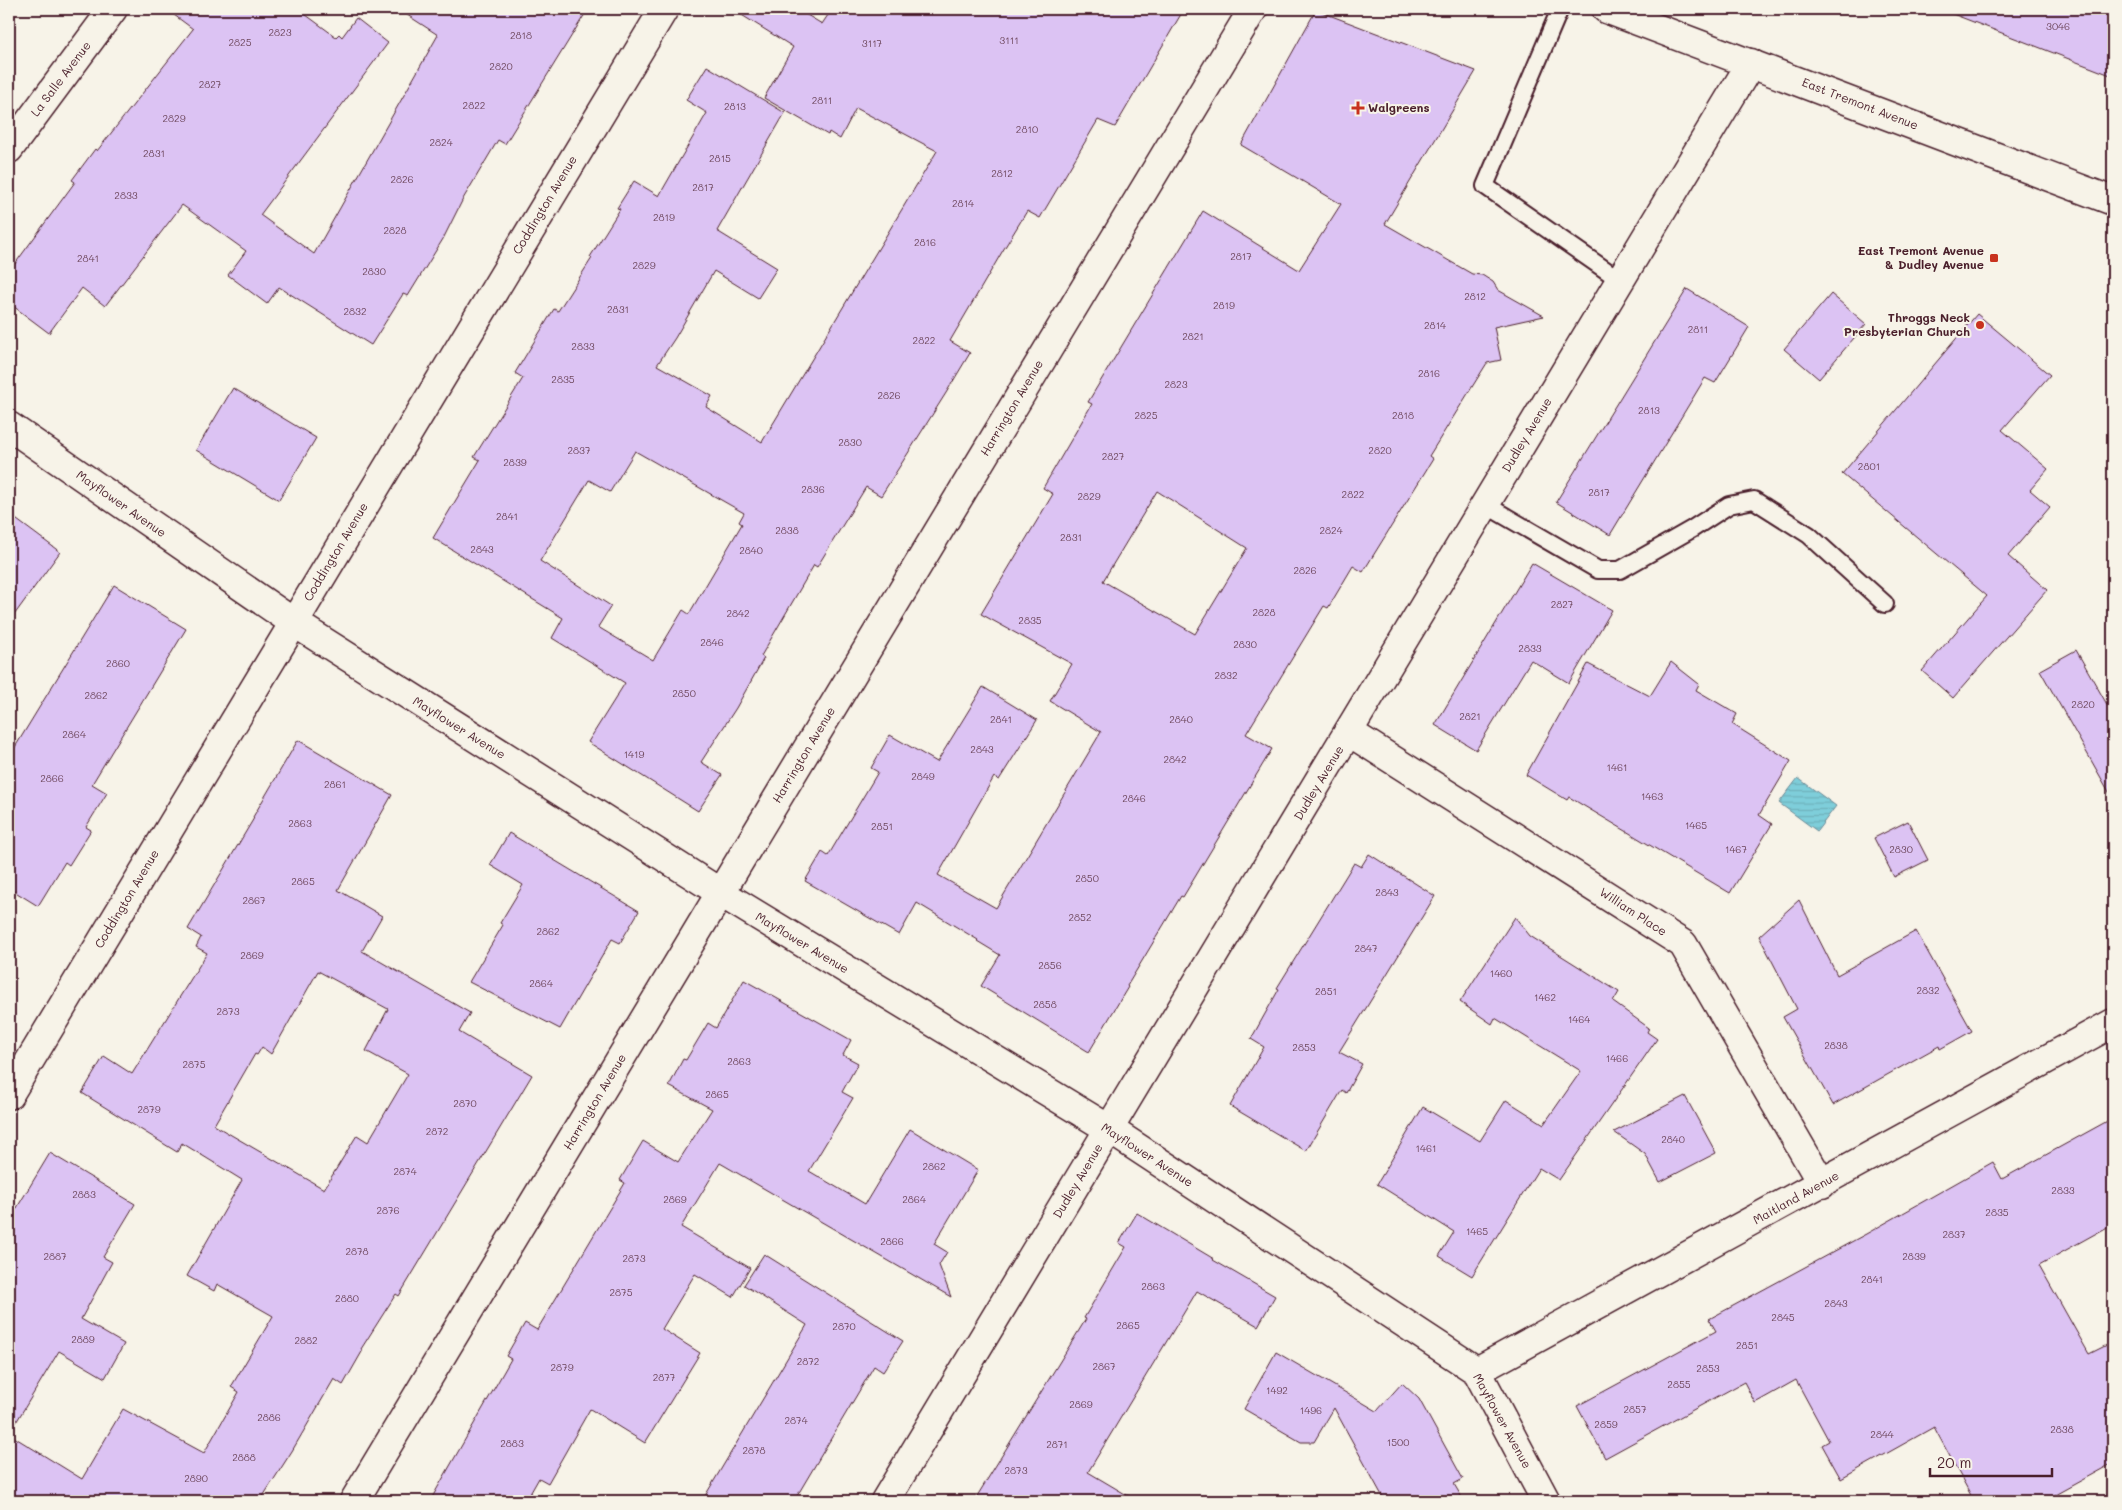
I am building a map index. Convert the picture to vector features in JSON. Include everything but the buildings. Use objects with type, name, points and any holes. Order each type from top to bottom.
[{"type":"street","name":"La Salle Avenue","points":[[9,149],[113,9]]},
{"type":"street","name":"Coddington Avenue","points":[[9,1095],[664,9]]},
{"type":"street","name":"Harrington Avenue","points":[[354,1501],[1253,9]]},
{"type":"street","name":"East Tremont Avenue","points":[[1606,9],[2113,201]]},
{"type":"street","name":"Dudley Avenue","points":[[886,1501],[1350,732],[1750,63]]},
{"type":"street","name":"Mayflower Avenue","points":[[9,426],[293,622],[721,894],[1109,1130],[1477,1371],[1546,1501]]},
{"type":"street","name":"William Place","points":[[1350,732],[1683,944],[1822,1184]]},
{"type":"street","name":"Maitland Avenue","points":[[1477,1371],[1822,1184],[2113,1022]]},
{"type":"lane","points":[[1560,9],[1485,186],[1620,280]]},
{"type":"lane","points":[[1486,505],[1598,570],[1620,570],[1692,529],[1729,505],[1754,500],[1809,535],[1885,604]]},
{"type":"water","points":[[1798,778],[1836,806],[1817,831],[1779,803]]},
{"type":"place","name":"Walgreens","points":[[1358,108]]},
{"type":"place","name":"East Tremont Avenue & Dudley Avenue","points":[[1994,258]]},
{"type":"place","name":"Throggs Neck Presbyterian Church","points":[[1980,325]]}]
